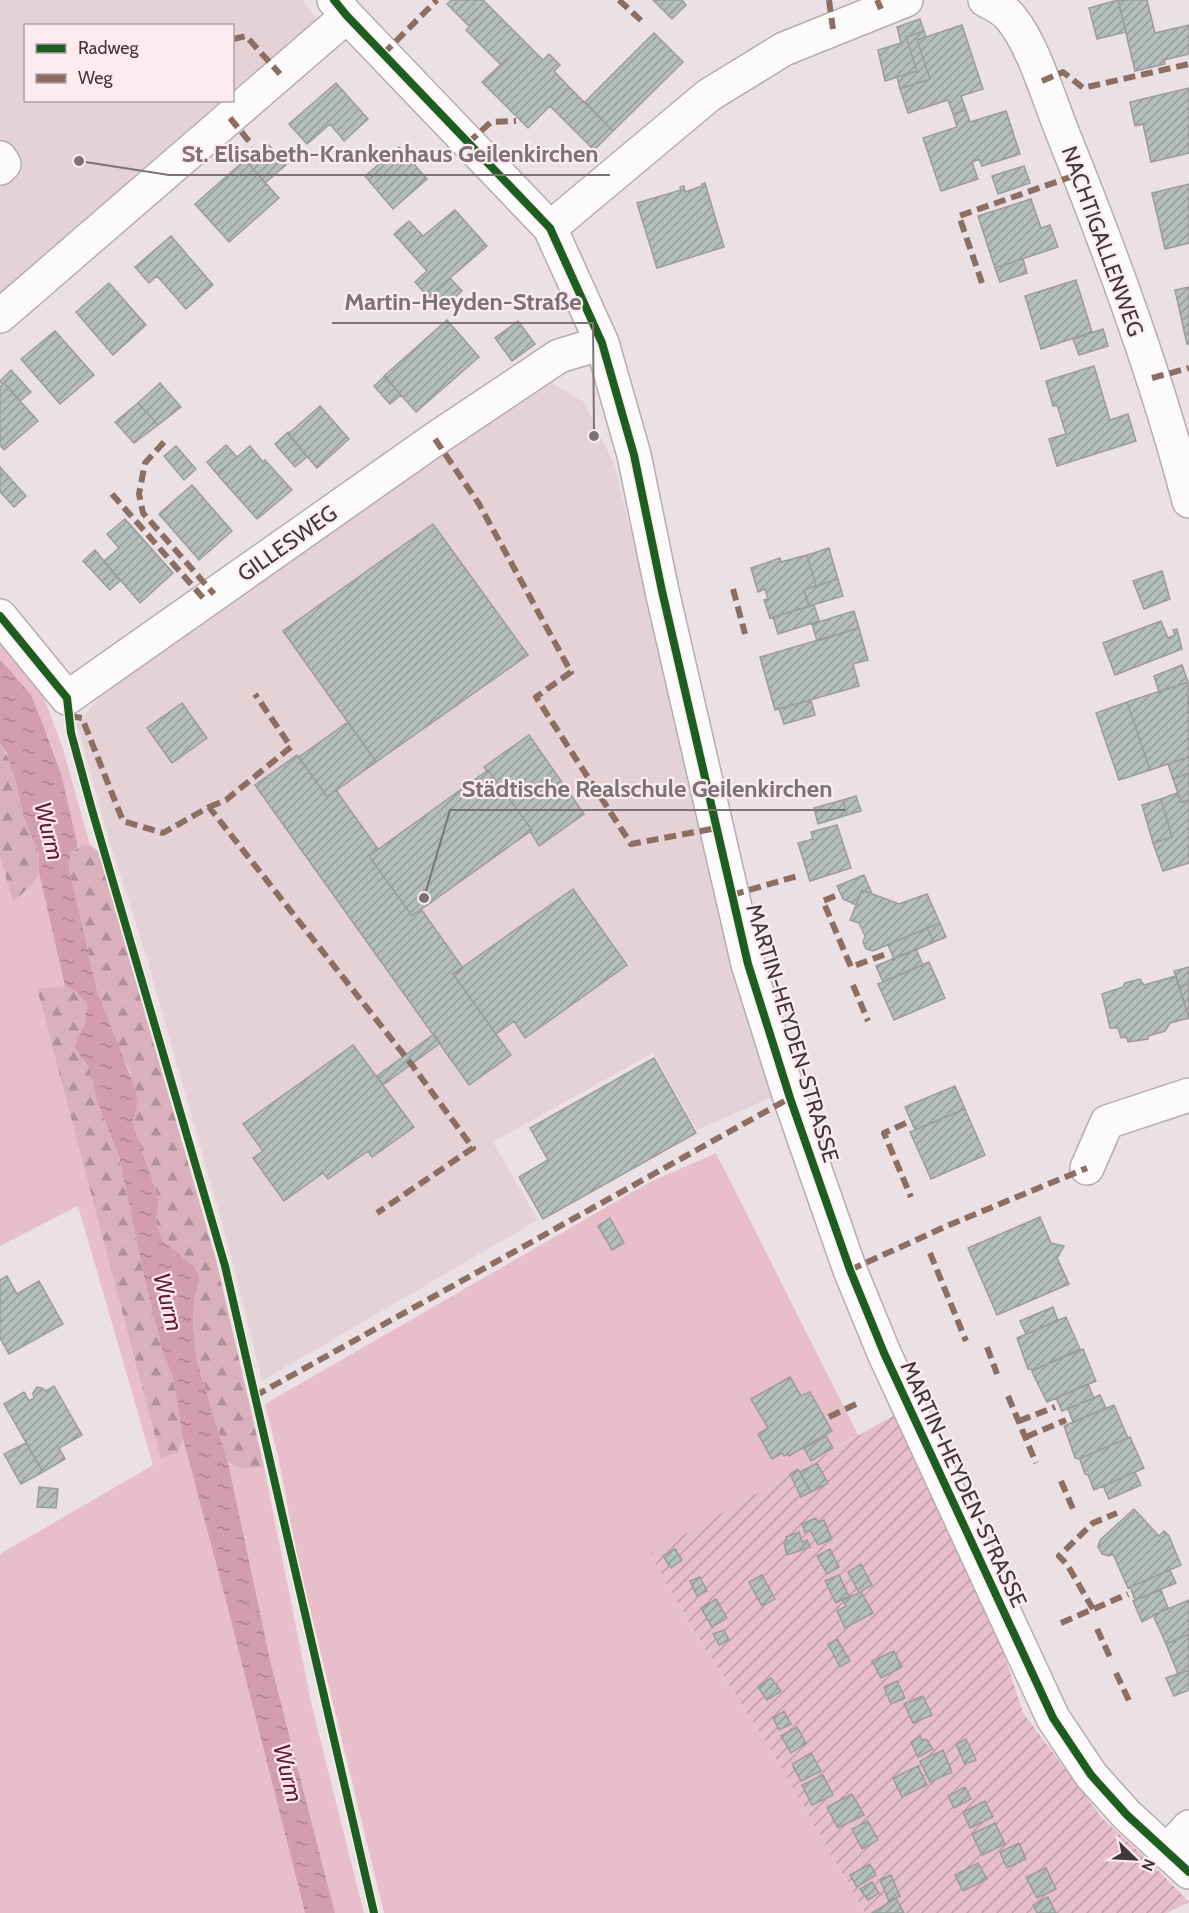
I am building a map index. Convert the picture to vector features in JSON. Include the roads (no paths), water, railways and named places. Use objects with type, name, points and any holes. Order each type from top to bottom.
[{"type":"street","name":"NACHTIGALLENWEG","points":[[985,0],[1002,9],[1012,19],[1034,60],[1113,262],[1177,453],[1189,501]]},
{"type":"street","points":[[550,228],[708,95],[784,49],[888,3]]},
{"type":"street","points":[[0,316],[340,8]]},
{"type":"street","name":"MARTIN-HEYDEN-STRASSE","points":[[340,8],[550,228],[602,343],[634,455],[664,602],[748,964],[790,1098],[850,1270],[888,1362],[1053,1718],[1091,1775],[1127,1815],[1178,1862]]},
{"type":"street","points":[[0,158],[4,164],[0,168]]},
{"type":"street","name":"GILLESWEG","points":[[0,616],[67,698],[435,439],[559,356],[602,343]]},
{"type":"street","points":[[1087,1168],[1107,1122],[1189,1095]]},
{"type":"street","points":[[1178,1862],[1189,1827]]},
{"type":"water","name":"Wurm","points":[[0,659],[31,695],[61,773],[78,847],[71,852],[69,868],[98,994],[136,1090],[137,1108],[133,1123],[159,1200],[156,1222],[162,1240],[195,1267],[200,1277],[194,1300],[193,1325],[197,1361],[228,1462],[271,1664],[335,1913],[305,1913],[183,1439],[173,1378],[162,1350],[145,1281],[119,1157],[96,1099],[91,1071],[75,1048],[85,1023],[87,1004],[76,992],[65,986],[39,873],[39,854],[23,815],[7,753],[0,744]]},
{"type":"place","name":"St. Elisabeth-Krankenhaus Geilenkirchen","points":[[79,161]]},
{"type":"place","name":"Martin-Heyden-Straße","points":[[594,436]]},
{"type":"place","name":"Städtische Realschule Geilenkirchen","points":[[424,898]]}]
